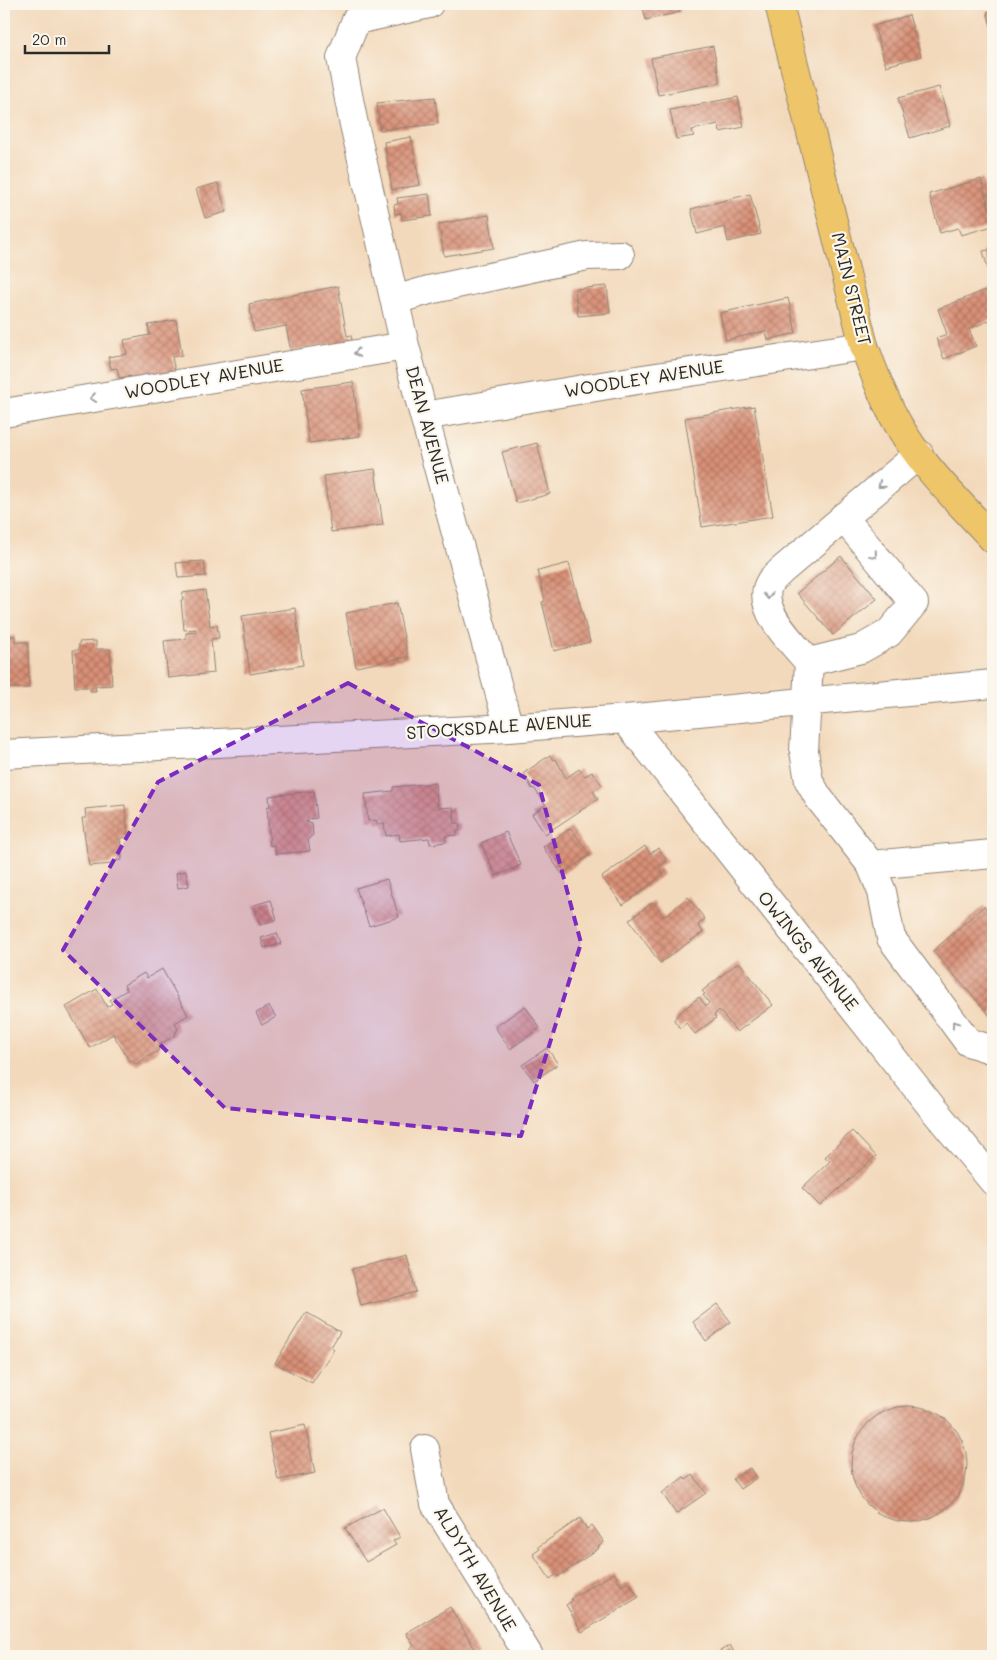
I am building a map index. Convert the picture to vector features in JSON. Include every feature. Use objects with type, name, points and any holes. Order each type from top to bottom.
[{"type":"main road","name":"MAIN STREET","points":[[779,4],[864,346],[882,392],[898,425],[919,454],[993,539]]},
{"type":"street","name":"DEAN AVENUE","points":[[429,4],[356,20],[342,58],[353,120],[405,346],[508,728]]},
{"type":"street","points":[[394,300],[429,290],[587,256],[620,255]]},
{"type":"street","name":"WOODLEY AVENUE","points":[[4,413],[405,346]]},
{"type":"street","name":"WOODLEY AVENUE","points":[[424,416],[643,379],[864,346]]},
{"type":"street","points":[[919,454],[843,517],[769,583],[766,597],[772,617],[809,662],[804,751],[809,781],[818,796],[871,865],[882,892],[891,938],[968,1042],[993,1050]]},
{"type":"street","points":[[809,662],[861,649],[889,633],[914,603],[843,517]]},
{"type":"street","name":"STOCKSDALE AVENUE","points":[[4,754],[508,728],[808,703],[993,684]]},
{"type":"street","name":"OWINGS AVENUE","points":[[625,719],[866,1024],[993,1181]]},
{"type":"street","points":[[871,865],[993,854]]},
{"type":"street","name":"ALDYTH AVENUE","points":[[425,1448],[435,1504],[529,1656]]},
{"type":"highlighted area","points":[[348,683],[539,785],[581,943],[521,1136],[225,1108],[63,950],[158,782]]},
{"type":"building","points":[[642,4],[678,4],[680,12],[646,20]]},
{"type":"building","points":[[993,10],[993,33],[987,12]]},
{"type":"building","points":[[909,15],[921,56],[886,66],[874,26]]},
{"type":"building","points":[[713,46],[720,83],[658,95],[651,58]]},
{"type":"building","points":[[939,87],[950,126],[910,138],[898,98]]},
{"type":"building","points":[[435,97],[438,124],[380,130],[377,103]]},
{"type":"building","points":[[738,97],[744,127],[720,132],[718,124],[692,130],[694,136],[676,139],[670,110]]},
{"type":"building","points":[[411,137],[420,185],[392,190],[384,142]]},
{"type":"building","points":[[981,179],[989,208],[993,207],[993,226],[961,235],[958,228],[940,233],[929,194]]},
{"type":"building","points":[[218,183],[226,212],[205,218],[196,189]]},
{"type":"building","points":[[429,194],[432,216],[402,220],[401,213],[395,214],[394,205],[398,204],[397,198]]},
{"type":"building","points":[[750,194],[761,234],[728,242],[725,227],[697,234],[691,209]]},
{"type":"building","points":[[489,215],[494,248],[444,256],[439,224]]},
{"type":"building","points":[[993,249],[993,268],[988,269],[983,251]]},
{"type":"building","points":[[338,286],[347,336],[351,335],[352,340],[291,352],[286,326],[254,332],[249,304]]},
{"type":"building","points":[[607,286],[610,313],[578,316],[575,289]]},
{"type":"building","points":[[991,288],[993,319],[969,329],[976,346],[944,359],[936,338],[947,334],[938,309]]},
{"type":"building","points":[[788,298],[796,333],[768,340],[766,331],[726,340],[720,313]]},
{"type":"building","points":[[176,320],[182,355],[172,357],[175,372],[132,380],[131,376],[119,378],[117,368],[111,369],[108,357],[127,354],[124,340],[150,335],[148,325]]},
{"type":"building","points":[[353,382],[360,436],[309,443],[302,389]]},
{"type":"building","points":[[754,406],[773,516],[702,527],[685,418]]},
{"type":"building","points":[[537,443],[550,494],[516,503],[502,452]]},
{"type":"building","points":[[375,469],[383,525],[331,532],[324,476]]},
{"type":"building","points":[[841,556],[877,599],[833,635],[797,593]]},
{"type":"building","points":[[204,561],[206,576],[178,578],[176,563]]},
{"type":"building","points":[[569,563],[590,642],[554,651],[542,602],[545,601],[538,571]]},
{"type":"building","points":[[205,590],[210,626],[217,625],[219,638],[211,639],[214,673],[168,678],[164,641],[186,639],[186,633],[196,632],[196,629],[184,630],[182,593]]},
{"type":"building","points":[[397,603],[408,657],[356,667],[346,613]]},
{"type":"building","points":[[295,608],[303,665],[250,674],[242,616]]},
{"type":"building","points":[[4,636],[15,636],[15,642],[28,642],[29,688],[4,688]]},
{"type":"building","points":[[96,641],[96,649],[110,649],[112,685],[95,686],[96,691],[90,691],[90,687],[75,687],[73,650],[79,650],[79,642]]},
{"type":"building","points":[[550,755],[554,760],[556,759],[566,778],[579,769],[585,776],[592,772],[602,785],[593,791],[598,799],[545,834],[532,814],[546,805],[534,788],[532,789],[524,773]]},
{"type":"building","points":[[435,783],[438,808],[453,807],[455,823],[459,823],[460,831],[457,831],[457,835],[445,836],[446,842],[430,844],[429,838],[400,841],[399,834],[386,836],[384,823],[377,824],[376,820],[368,821],[365,794],[393,791],[393,787]]},
{"type":"building","points":[[314,791],[317,818],[308,819],[308,822],[306,822],[312,824],[313,835],[308,839],[310,851],[276,854],[274,845],[270,846],[267,807],[270,806],[269,796]]},
{"type":"building","points":[[125,805],[128,837],[120,838],[122,860],[112,861],[112,864],[89,866],[82,818],[86,818],[85,809]]},
{"type":"building","points":[[571,828],[590,855],[562,874],[543,847]]},
{"type":"building","points":[[506,832],[521,865],[496,876],[481,843]]},
{"type":"building","points":[[645,846],[650,854],[658,848],[667,861],[659,867],[664,874],[623,905],[602,877]]},
{"type":"building","points":[[186,871],[189,886],[178,888],[176,873]]},
{"type":"building","points":[[387,879],[399,917],[369,926],[356,888]]},
{"type":"building","points":[[688,897],[705,919],[698,925],[703,932],[660,963],[629,920],[653,902],[664,917]]},
{"type":"building","points":[[271,900],[277,919],[260,925],[254,905]]},
{"type":"building","points":[[984,906],[993,916],[993,1019],[933,951]]},
{"type":"building","points":[[277,933],[281,944],[264,948],[261,938]]},
{"type":"building","points":[[739,962],[773,1005],[737,1032],[719,1010],[714,1015],[716,1018],[695,1034],[686,1023],[680,1028],[674,1020],[678,1014],[699,997],[706,1006],[709,1003],[702,991]]},
{"type":"building","points":[[162,969],[188,1015],[175,1023],[178,1029],[174,1036],[159,1045],[158,1051],[136,1064],[128,1059],[113,1034],[90,1048],[66,1007],[97,989],[107,1007],[112,1004],[110,1000],[127,990],[124,985],[144,973],[147,978]]},
{"type":"building","points":[[269,1006],[276,1017],[262,1025],[256,1013]]},
{"type":"building","points":[[525,1006],[540,1028],[510,1049],[495,1027]]},
{"type":"building","points":[[547,1048],[558,1064],[534,1081],[522,1065]]},
{"type":"building","points":[[852,1131],[876,1156],[820,1206],[802,1188],[830,1161],[825,1157]]},
{"type":"building","points":[[407,1255],[416,1292],[361,1306],[352,1269]]},
{"type":"building","points":[[717,1304],[731,1322],[706,1341],[693,1322]]},
{"type":"building","points":[[306,1312],[340,1332],[331,1347],[334,1349],[312,1383],[275,1363]]},
{"type":"building","points":[[909,1406],[931,1411],[950,1423],[962,1442],[967,1464],[962,1486],[950,1505],[931,1517],[909,1522],[887,1517],[868,1505],[856,1486],[851,1464],[856,1442],[868,1423],[887,1411]]},
{"type":"building","points":[[305,1425],[315,1473],[278,1480],[268,1433]]},
{"type":"building","points":[[750,1468],[756,1478],[740,1489],[733,1479]]},
{"type":"building","points":[[693,1475],[706,1493],[676,1514],[662,1493],[684,1477],[686,1480]]},
{"type":"building","points":[[383,1508],[400,1537],[393,1541],[396,1545],[366,1562],[345,1528]]},
{"type":"building","points":[[580,1518],[587,1529],[592,1525],[604,1542],[599,1548],[558,1577],[557,1574],[550,1579],[533,1554],[540,1549],[538,1547]]},
{"type":"building","points":[[614,1573],[622,1586],[629,1582],[639,1597],[582,1632],[566,1605],[572,1601],[571,1598]]},
{"type":"building","points":[[450,1607],[479,1656],[412,1656],[409,1650],[414,1646],[406,1633]]},
{"type":"building","points":[[730,1645],[736,1656],[712,1656]]}]
